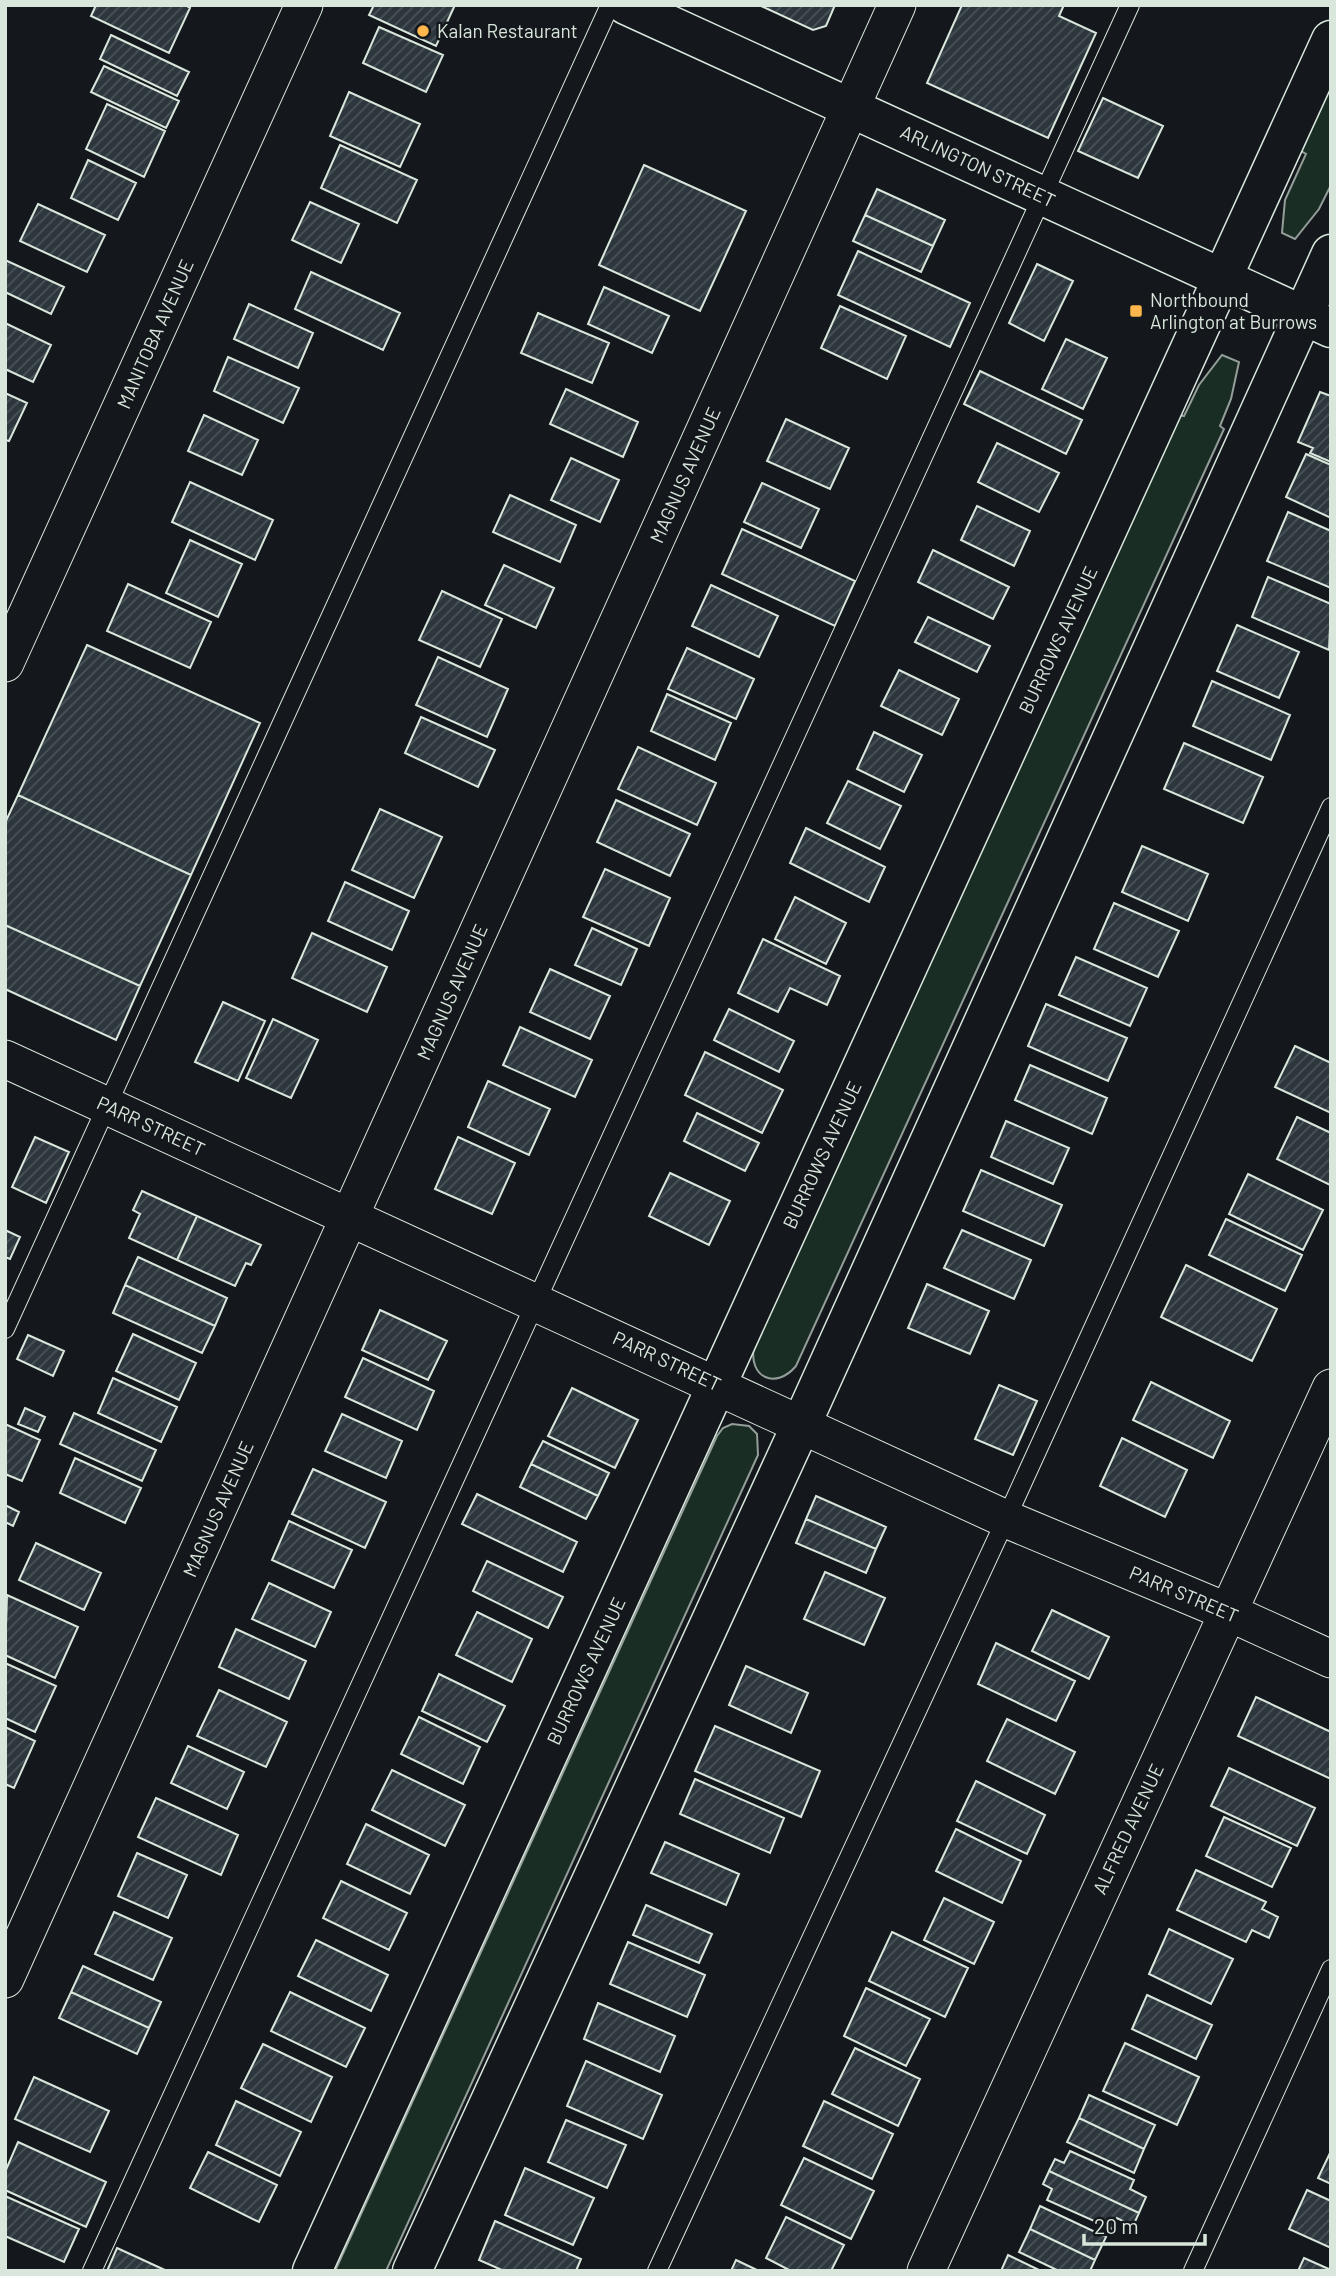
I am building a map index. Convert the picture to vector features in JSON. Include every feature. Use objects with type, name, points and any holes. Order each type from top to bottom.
[{"type":"street","name":"MANITOBA AVENUE","points":[[5,663],[304,5]]},
{"type":"street","name":"ARLINGTON STREET","points":[[626,5],[1317,321]]},
{"type":"street","name":"MAGNUS AVENUE","points":[[5,1979],[897,5]]},
{"type":"street","name":"BURROWS AVENUE","points":[[312,2271],[1331,40]]},
{"type":"street","points":[[412,2271],[802,1423],[1317,321],[1331,254]]},
{"type":"street","name":"PARR STREET","points":[[5,1059],[1006,1519],[1228,1612],[1331,1659]]},
{"type":"street","name":"ALFRED AVENUE","points":[[926,2271],[1331,1388]]},
{"type":"lane","points":[[5,1329],[610,5]]},
{"type":"lane","points":[[92,2271],[1130,5]]},
{"type":"lane","points":[[657,2271],[1006,1519],[1331,807]]},
{"type":"lane","points":[[1194,2271],[1331,1969]]},
{"type":"green space","points":[[1331,86],[1331,185],[1319,209],[1295,239],[1282,233],[1285,200],[1306,154],[1301,151]]},
{"type":"green space","points":[[1222,355],[1239,362],[1231,399],[1220,426],[1224,429],[796,1366],[780,1378],[765,1377],[755,1366],[754,1346],[1179,415],[1184,416],[1199,385]]},
{"type":"green space","points":[[732,1424],[749,1426],[757,1434],[758,1455],[386,2271],[335,2271],[717,1436],[723,1428]]},
{"type":"building","points":[[96,5],[185,5],[190,8],[169,53],[91,16]]},
{"type":"building","name":"Kalan Restaurant","points":[[374,5],[455,5],[436,46],[369,15]]},
{"type":"building","points":[[759,5],[835,5],[826,26],[813,30]]},
{"type":"building","points":[[962,5],[1064,5],[1059,16],[1096,33],[1048,138],[927,83]]},
{"type":"building","points":[[379,27],[443,55],[426,92],[363,63]]},
{"type":"building","points":[[111,35],[189,72],[177,96],[100,59]]},
{"type":"building","points":[[104,66],[179,101],[166,128],[91,92]]},
{"type":"building","points":[[349,92],[420,124],[400,167],[330,136]]},
{"type":"building","points":[[1103,98],[1163,126],[1138,178],[1078,151]]},
{"type":"building","points":[[107,104],[165,131],[144,177],[86,149]]},
{"type":"building","points":[[340,145],[417,180],[397,223],[321,188]]},
{"type":"building","points":[[88,160],[136,183],[118,220],[71,198]]},
{"type":"building","points":[[644,165],[746,211],[700,311],[599,265]]},
{"type":"building","points":[[877,189],[945,220],[933,246],[865,215]]},
{"type":"building","points":[[310,202],[359,224],[341,263],[292,240]]},
{"type":"building","points":[[38,204],[105,235],[87,272],[20,241]]},
{"type":"building","points":[[865,215],[933,246],[921,272],[853,241]]},
{"type":"building","points":[[858,251],[970,303],[950,347],[838,295]]},
{"type":"building","points":[[5,260],[64,287],[51,314],[5,292]]},
{"type":"building","points":[[1037,264],[1073,281],[1044,341],[1009,323]]},
{"type":"building","points":[[311,272],[400,313],[383,350],[295,309]]},
{"type":"building","points":[[604,287],[669,316],[652,353],[588,324]]},
{"type":"building","points":[[249,304],[313,333],[298,368],[234,339]]},
{"type":"building","points":[[840,306],[906,336],[887,379],[821,348]]},
{"type":"building","points":[[538,313],[609,343],[592,383],[521,353]]},
{"type":"building","points":[[5,323],[51,345],[33,382],[5,369]]},
{"type":"building","points":[[1066,339],[1107,358],[1083,409],[1042,389]]},
{"type":"building","points":[[228,357],[299,388],[283,423],[214,391]]},
{"type":"building","points":[[980,371],[1082,420],[1066,454],[964,404]]},
{"type":"building","points":[[566,389],[638,422],[623,457],[550,424]]},
{"type":"building","points":[[1320,392],[1331,396],[1331,462],[1310,453],[1313,448],[1298,442]]},
{"type":"building","points":[[5,393],[27,403],[9,441],[5,440]]},
{"type":"building","points":[[204,415],[258,440],[242,475],[188,451]]},
{"type":"building","points":[[786,419],[849,448],[830,489],[767,461]]},
{"type":"building","points":[[997,443],[1059,473],[1039,512],[978,482]]},
{"type":"building","points":[[1306,454],[1331,465],[1331,518],[1286,497]]},
{"type":"building","points":[[571,458],[619,480],[600,522],[551,500]]},
{"type":"building","points":[[190,482],[273,520],[255,560],[172,522]]},
{"type":"building","points":[[762,483],[819,509],[801,548],[744,522]]},
{"type":"building","points":[[510,495],[576,525],[560,562],[493,532]]},
{"type":"building","points":[[977,506],[1030,531],[1014,566],[961,540]]},
{"type":"building","points":[[1288,512],[1331,531],[1331,588],[1267,561]]},
{"type":"building","points":[[742,529],[855,581],[835,626],[722,574]]},
{"type":"building","points":[[190,540],[242,564],[218,617],[166,593]]},
{"type":"building","points":[[933,550],[1009,587],[993,619],[918,582]]},
{"type":"building","points":[[504,565],[554,588],[536,628],[485,605]]},
{"type":"building","points":[[1268,577],[1331,604],[1329,650],[1252,617]]},
{"type":"building","points":[[128,584],[211,622],[190,668],[107,631]]},
{"type":"building","points":[[711,585],[778,616],[759,657],[692,626]]},
{"type":"building","points":[[442,591],[502,619],[480,667],[419,640]]},
{"type":"building","points":[[928,617],[990,646],[977,672],[915,642]]},
{"type":"building","points":[[1237,625],[1299,652],[1279,698],[1217,671]]},
{"type":"building","points":[[87,645],[260,723],[191,875],[18,795]]},
{"type":"building","points":[[687,648],[754,679],[736,719],[668,689]]},
{"type":"building","points":[[438,657],[508,689],[487,737],[416,705]]},
{"type":"building","points":[[899,670],[959,699],[942,735],[881,706]]},
{"type":"building","points":[[1212,681],[1290,715],[1271,760],[1193,726]]},
{"type":"building","points":[[667,694],[731,723],[715,760],[651,731]]},
{"type":"building","points":[[421,717],[495,750],[478,787],[405,753]]},
{"type":"building","points":[[874,732],[922,755],[904,792],[857,769]]},
{"type":"building","points":[[1184,743],[1263,777],[1243,823],[1164,789]]},
{"type":"building","points":[[638,747],[716,783],[697,825],[618,789]]},
{"type":"building","points":[[848,781],[901,806],[880,849],[827,823]]},
{"type":"building","points":[[18,795],[191,875],[140,986],[5,925],[5,823]]},
{"type":"building","points":[[616,800],[690,834],[670,876],[597,842]]},
{"type":"building","points":[[380,809],[442,837],[414,898],[352,870]]},
{"type":"building","points":[[806,828],[885,867],[869,902],[790,863]]},
{"type":"building","points":[[1142,846],[1208,874],[1188,921],[1122,892]]},
{"type":"building","points":[[605,869],[670,898],[649,946],[583,917]]},
{"type":"building","points":[[345,882],[409,911],[392,950],[328,921]]},
{"type":"building","points":[[795,897],[846,923],[826,964],[775,939]]},
{"type":"building","points":[[1114,903],[1179,931],[1158,977],[1094,949]]},
{"type":"building","points":[[5,925],[140,986],[116,1040],[5,989]]},
{"type":"building","points":[[592,928],[637,949],[621,985],[575,965]]},
{"type":"building","points":[[312,933],[387,967],[367,1012],[292,978]]},
{"type":"building","points":[[763,939],[840,976],[827,1005],[790,988],[778,1012],[738,993]]},
{"type":"building","points":[[1076,957],[1147,988],[1130,1026],[1059,995]]},
{"type":"building","points":[[550,969],[610,996],[590,1039],[530,1012]]},
{"type":"building","points":[[223,1002],[265,1021],[238,1081],[195,1062]]},
{"type":"building","points":[[1046,1004],[1127,1038],[1108,1081],[1028,1046]]},
{"type":"building","points":[[729,1009],[794,1041],[779,1072],[714,1040]]},
{"type":"building","points":[[273,1019],[318,1040],[291,1098],[246,1078]]},
{"type":"building","points":[[520,1027],[592,1060],[575,1097],[503,1065]]},
{"type":"building","points":[[1295,1046],[1331,1063],[1331,1113],[1275,1087]]},
{"type":"building","points":[[705,1052],[783,1090],[762,1133],[685,1095]]},
{"type":"building","points":[[1030,1065],[1107,1098],[1092,1134],[1015,1100]]},
{"type":"building","points":[[488,1081],[550,1109],[529,1155],[468,1127]]},
{"type":"building","points":[[697,1113],[759,1143],[745,1171],[684,1141]]},
{"type":"building","points":[[1297,1117],[1331,1133],[1330,1185],[1277,1159]]},
{"type":"building","points":[[1006,1121],[1069,1148],[1053,1184],[991,1157]]},
{"type":"building","points":[[35,1137],[69,1152],[46,1203],[12,1187]]},
{"type":"building","points":[[458,1137],[515,1163],[492,1214],[435,1189]]},
{"type":"building","points":[[981,1170],[1062,1205],[1044,1246],[963,1211]]},
{"type":"building","points":[[670,1173],[730,1201],[709,1245],[649,1216]]},
{"type":"building","points":[[1248,1174],[1323,1210],[1303,1250],[1229,1214]]},
{"type":"building","points":[[142,1191],[197,1216],[177,1260],[129,1238],[140,1214],[133,1210]]},
{"type":"building","points":[[197,1216],[261,1245],[251,1265],[246,1263],[235,1286],[177,1260]]},
{"type":"building","points":[[1226,1219],[1302,1255],[1285,1291],[1209,1255]]},
{"type":"building","points":[[5,1230],[20,1237],[10,1259],[5,1257]]},
{"type":"building","points":[[962,1230],[1031,1260],[1014,1299],[944,1268]]},
{"type":"building","points":[[138,1257],[227,1298],[215,1326],[125,1285]]},
{"type":"building","points":[[1186,1265],[1277,1309],[1252,1361],[1161,1317]]},
{"type":"building","points":[[927,1284],[989,1311],[970,1354],[908,1328]]},
{"type":"building","points":[[125,1285],[215,1326],[202,1353],[113,1313]]},
{"type":"building","points":[[380,1310],[447,1341],[428,1380],[362,1350]]},
{"type":"building","points":[[133,1334],[196,1363],[179,1400],[116,1371]]},
{"type":"building","points":[[28,1335],[64,1351],[53,1376],[17,1359]]},
{"type":"building","points":[[363,1358],[434,1391],[417,1430],[345,1397]]},
{"type":"building","points":[[113,1378],[177,1407],[161,1442],[98,1413]]},
{"type":"building","points":[[1151,1382],[1230,1421],[1213,1458],[1133,1420]]},
{"type":"building","points":[[999,1385],[1037,1401],[1013,1455],[975,1439]]},
{"type":"building","points":[[572,1388],[638,1420],[615,1468],[548,1436]]},
{"type":"building","points":[[25,1408],[45,1417],[38,1432],[18,1424]]},
{"type":"building","points":[[74,1413],[156,1450],[142,1481],[60,1444]]},
{"type":"building","points":[[342,1414],[402,1441],[386,1478],[325,1451]]},
{"type":"building","points":[[5,1424],[40,1440],[22,1481],[5,1474]]},
{"type":"building","points":[[1122,1438],[1187,1470],[1165,1517],[1100,1486]]},
{"type":"building","points":[[543,1441],[609,1473],[598,1496],[531,1464]]},
{"type":"building","points":[[75,1458],[141,1488],[125,1523],[60,1493]]},
{"type":"building","points":[[531,1464],[598,1496],[586,1519],[520,1487]]},
{"type":"building","points":[[313,1469],[386,1502],[365,1548],[292,1514]]},
{"type":"building","points":[[477,1494],[577,1542],[563,1572],[462,1524]]},
{"type":"building","points":[[816,1496],[886,1527],[876,1549],[806,1519]]},
{"type":"building","points":[[5,1505],[19,1512],[13,1526],[5,1522]]},
{"type":"building","points":[[806,1519],[876,1549],[866,1573],[796,1543]]},
{"type":"building","points":[[289,1521],[352,1550],[334,1588],[272,1560]]},
{"type":"building","points":[[36,1543],[101,1573],[84,1610],[19,1580]]},
{"type":"building","points":[[487,1561],[563,1597],[548,1628],[473,1591]]},
{"type":"building","points":[[825,1572],[885,1598],[864,1645],[804,1619]]},
{"type":"building","points":[[269,1583],[331,1612],[315,1647],[252,1619]]},
{"type":"building","points":[[7,1595],[78,1627],[55,1678],[5,1655]]},
{"type":"building","points":[[1052,1610],[1109,1637],[1089,1679],[1032,1651]]},
{"type":"building","points":[[477,1612],[532,1639],[512,1682],[456,1655]]},
{"type":"building","points":[[236,1629],[306,1661],[289,1699],[219,1667]]},
{"type":"building","points":[[996,1643],[1075,1681],[1056,1721],[978,1684]]},
{"type":"building","points":[[5,1663],[56,1686],[35,1732],[5,1718]]},
{"type":"building","points":[[746,1666],[808,1693],[791,1733],[729,1705]]},
{"type":"building","points":[[439,1674],[505,1706],[487,1742],[422,1711]]},
{"type":"building","points":[[219,1690],[287,1722],[266,1767],[197,1736]]},
{"type":"building","points":[[1256,1697],[1331,1732],[1331,1779],[1238,1736]]},
{"type":"building","points":[[419,1717],[480,1747],[463,1784],[401,1754]]},
{"type":"building","points":[[1007,1719],[1075,1752],[1055,1794],[987,1761]]},
{"type":"building","points":[[715,1726],[820,1771],[801,1817],[695,1771]]},
{"type":"building","points":[[5,1727],[35,1741],[14,1788],[5,1784]]},
{"type":"building","points":[[188,1746],[244,1772],[227,1809],[171,1783]]},
{"type":"building","points":[[1229,1768],[1315,1808],[1297,1846],[1211,1806]]},
{"type":"building","points":[[392,1770],[465,1805],[445,1846],[372,1810]]},
{"type":"building","points":[[695,1779],[784,1818],[770,1853],[680,1814]]},
{"type":"building","points":[[976,1781],[1045,1815],[1027,1854],[957,1821]]},
{"type":"building","points":[[156,1798],[238,1835],[221,1875],[138,1837]]},
{"type":"building","points":[[1224,1817],[1291,1848],[1272,1887],[1206,1856]]},
{"type":"building","points":[[366,1824],[429,1855],[410,1894],[347,1864]]},
{"type":"building","points":[[956,1829],[1021,1861],[1002,1903],[936,1871]]},
{"type":"building","points":[[665,1842],[739,1874],[726,1905],[651,1873]]},
{"type":"building","points":[[137,1853],[187,1875],[168,1918],[118,1896]]},
{"type":"building","points":[[1196,1870],[1266,1902],[1262,1909],[1278,1917],[1269,1938],[1252,1930],[1246,1942],[1177,1910]]},
{"type":"building","points":[[341,1881],[407,1913],[389,1950],[323,1918]]},
{"type":"building","points":[[944,1898],[994,1922],[974,1964],[924,1940]]},
{"type":"building","points":[[646,1905],[712,1934],[699,1963],[633,1935]]},
{"type":"building","points":[[114,1912],[172,1938],[153,1980],[95,1954]]},
{"type":"building","points":[[1169,1929],[1233,1959],[1211,2004],[1149,1974]]},
{"type":"building","points":[[892,1932],[968,1968],[945,2017],[869,1981]]},
{"type":"building","points":[[316,1940],[388,1975],[371,2011],[298,1976]]},
{"type":"building","points":[[628,1942],[705,1975],[687,2017],[610,1984]]},
{"type":"building","points":[[83,1966],[161,2002],[149,2028],[71,1992]]},
{"type":"building","points":[[866,1988],[930,2019],[906,2066],[844,2036]]},
{"type":"building","points":[[71,1992],[149,2028],[137,2054],[59,2018]]},
{"type":"building","points":[[290,1992],[365,2028],[346,2067],[271,2031]]},
{"type":"building","points":[[1147,1995],[1212,2025],[1196,2059],[1132,2029]]},
{"type":"building","points":[[598,2003],[675,2036],[660,2072],[584,2039]]},
{"type":"building","points":[[1125,2043],[1199,2077],[1177,2125],[1103,2091]]},
{"type":"building","points":[[263,2044],[332,2077],[311,2122],[241,2088]]},
{"type":"building","points":[[855,2048],[920,2079],[898,2126],[832,2094]]},
{"type":"building","points":[[586,2061],[662,2095],[643,2139],[567,2106]]},
{"type":"building","points":[[34,2077],[109,2111],[90,2152],[15,2119]]},
{"type":"building","points":[[1089,2095],[1155,2125],[1144,2149],[1079,2118]]},
{"type":"building","points":[[236,2101],[301,2132],[280,2176],[216,2145]]},
{"type":"building","points":[[824,2101],[893,2134],[872,2179],[803,2146]]},
{"type":"building","points":[[1079,2118],[1144,2149],[1134,2173],[1067,2142]]},
{"type":"building","points":[[566,2120],[626,2145],[607,2188],[548,2162]]},
{"type":"building","points":[[18,2142],[106,2182],[86,2227],[5,2190],[5,2172]]},
{"type":"building","points":[[1070,2151],[1134,2180],[1130,2189],[1146,2197],[1139,2213],[1049,2171],[1055,2159],[1064,2163]]},
{"type":"building","points":[[1331,2151],[1331,2184],[1318,2178]]},
{"type":"building","points":[[208,2152],[277,2185],[259,2222],[190,2188]]},
{"type":"building","points":[[804,2158],[874,2191],[851,2239],[781,2205]]},
{"type":"building","points":[[525,2168],[594,2198],[573,2245],[505,2215]]},
{"type":"building","points":[[1049,2171],[1139,2213],[1133,2226],[1117,2218],[1112,2229],[1047,2200],[1052,2189],[1043,2184]]},
{"type":"building","points":[[1307,2190],[1331,2201],[1331,2248],[1289,2229]]},
{"type":"building","points":[[5,2196],[79,2229],[64,2262],[5,2236]]},
{"type":"building","points":[[1040,2206],[1106,2237],[1095,2260],[1030,2229]]},
{"type":"building","points":[[786,2217],[844,2245],[831,2271],[791,2271],[766,2258]]},
{"type":"building","points":[[495,2221],[581,2259],[576,2271],[504,2271],[479,2260]]},
{"type":"building","points":[[1030,2229],[1095,2260],[1090,2271],[1059,2271],[1019,2252]]},
{"type":"building","points":[[117,2248],[167,2271],[107,2271]]},
{"type":"building","points":[[1008,2255],[1041,2271],[1001,2271]]},
{"type":"building","points":[[1304,2258],[1331,2270],[1331,2271],[1298,2271]]},
{"type":"building","points":[[736,2260],[759,2271],[731,2271]]},
{"type":"place","name":"Kalan Restaurant","points":[[423,31]]},
{"type":"place","name":"Northbound Arlington at Burrows","points":[[1136,311]]}]
